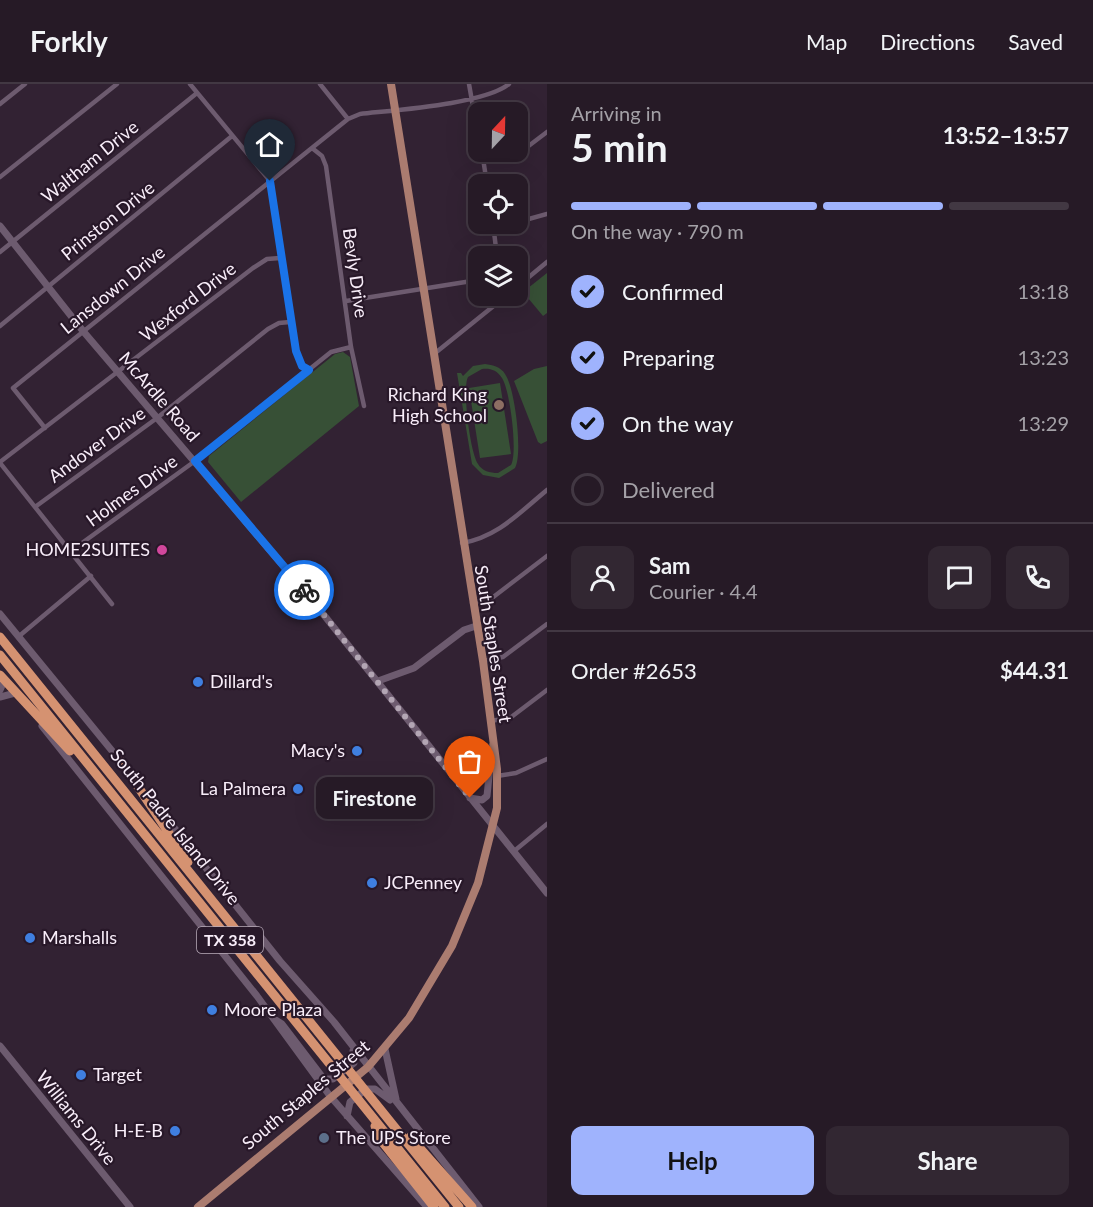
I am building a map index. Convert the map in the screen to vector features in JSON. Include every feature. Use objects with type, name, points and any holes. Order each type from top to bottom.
[{"type":"highway","name":"South Padre Island Drive","points":[[0,637],[459,1207]]},
{"type":"highway","name":"South Padre Island Drive","points":[[0,655],[445,1207]]},
{"type":"highway","points":[[1,677],[93,776],[112,793]]},
{"type":"highway","points":[[121,761],[189,863],[194,878]]},
{"type":"highway","points":[[372,1099],[385,1108],[472,1207]]},
{"type":"highway","points":[[371,1115],[380,1139],[434,1207]]},
{"type":"main road","name":"South Staples Street","points":[[198,1207],[368,1067],[385,1049],[422,1000],[452,946],[478,883],[497,808],[497,776],[483,662],[462,543],[391,84]]},
{"type":"main road","name":"McArdle Road","points":[[0,226],[83,331],[195,461],[378,681],[547,892]]},
{"type":"main road","points":[[0,615],[121,761],[280,961],[334,1022],[479,1207]]},
{"type":"main road","points":[[378,681],[414,668],[464,630],[476,626]]},
{"type":"main road","points":[[0,690],[1,677]]},
{"type":"main road","points":[[1,677],[272,1018],[330,1096],[427,1207]]},
{"type":"main road","points":[[0,697],[15,693]]},
{"type":"main road","points":[[470,798],[482,800],[487,796],[492,742]]},
{"type":"main road","points":[[272,1018],[282,1024],[322,1076],[328,1080],[333,1079],[354,1063],[356,1058],[355,1052],[334,1026],[334,1022]]},
{"type":"main road","name":"Williams Drive","points":[[0,1046],[130,1207]]},
{"type":"main road","points":[[385,1049],[398,1104]]},
{"type":"main road","points":[[348,1117],[350,1102],[366,1089],[375,1089],[398,1104]]},
{"type":"street","points":[[0,104],[25,84]]},
{"type":"street","points":[[0,177],[117,84]]},
{"type":"street","points":[[190,84],[270,181],[290,322],[296,351],[302,366],[309,370]]},
{"type":"street","points":[[320,84],[348,119]]},
{"type":"street","points":[[469,84],[472,102]]},
{"type":"street","name":"Lansdown Drive","points":[[45,428],[14,388],[348,119],[360,114],[471,99],[495,93],[509,84]]},
{"type":"street","name":"Waltham Drive","points":[[0,252],[197,93]]},
{"type":"street","points":[[528,146],[547,132]]},
{"type":"street","name":"Prinston Drive","points":[[0,326],[232,136]]},
{"type":"street","name":"Bevly Drive","points":[[312,148],[322,156],[326,166],[351,347],[364,406]]},
{"type":"street","points":[[528,219],[547,214]]},
{"type":"street","name":"Wexford Drive","points":[[0,463],[253,268],[267,259],[280,258]]},
{"type":"street","points":[[528,278],[547,262]]},
{"type":"street","points":[[346,301],[468,282]]},
{"type":"street","points":[[433,355],[494,306]]},
{"type":"street","name":"Andover Drive","points":[[34,507],[157,418],[268,329],[279,323],[290,322]]},
{"type":"street","name":"Holmes Drive","points":[[71,551],[195,461],[331,352],[351,347]]},
{"type":"street","points":[[0,463],[112,604]]},
{"type":"street","points":[[462,543],[482,540],[494,533],[547,490]]},
{"type":"street","points":[[472,603],[492,598],[547,556]]},
{"type":"street","points":[[18,637],[91,576]]},
{"type":"street","points":[[483,662],[503,657],[547,624]]},
{"type":"street","points":[[489,722],[510,718],[547,690]]},
{"type":"street","points":[[497,776],[516,773],[547,759]]},
{"type":"street","points":[[513,852],[547,824]]},
{"type":"green space","points":[[547,273],[547,313],[543,316],[528,298],[528,288]]},
{"type":"green space","points":[[343,352],[350,357],[359,406],[241,502],[208,462],[209,456],[335,354]]},
{"type":"green space","points":[[485,364],[499,368],[509,381],[512,393],[518,436],[517,461],[515,468],[499,478],[483,475],[472,464],[457,373],[463,376],[473,366]],"holes":[[[482,369],[496,371],[502,378],[508,395],[512,422],[513,458],[511,465],[498,473],[482,468],[478,464],[472,447],[466,383],[468,377]]]},
{"type":"green space","points":[[547,366],[547,441],[541,444],[538,442],[514,381],[534,369]]},
{"type":"green space","points":[[500,383],[511,454],[480,458],[469,388]]},
{"type":"way so far","points":[[304,590],[470,798]]},
{"type":"place","name":"Richard King High School","points":[[499,405]]},
{"type":"place","name":"HOME2SUITES","points":[[162,550]]},
{"type":"place","name":"Dillard's","points":[[198,682]]},
{"type":"place","name":"Macy's","points":[[357,751]]},
{"type":"place","name":"La Palmera","points":[[298,789]]},
{"type":"place","name":"Firestone","points":[[470,798]]},
{"type":"place","name":"JCPenney","points":[[372,883]]},
{"type":"place","name":"Marshalls","points":[[30,938]]},
{"type":"place","name":"Moore Plaza","points":[[212,1010]]},
{"type":"place","name":"Target","points":[[81,1075]]},
{"type":"place","name":"H-E-B","points":[[175,1131]]},
{"type":"place","name":"The UPS Store","points":[[324,1138]]},
{"type":"route","points":[[270,181],[290,322],[296,351],[302,366],[309,370],[195,461],[304,590]]}]
